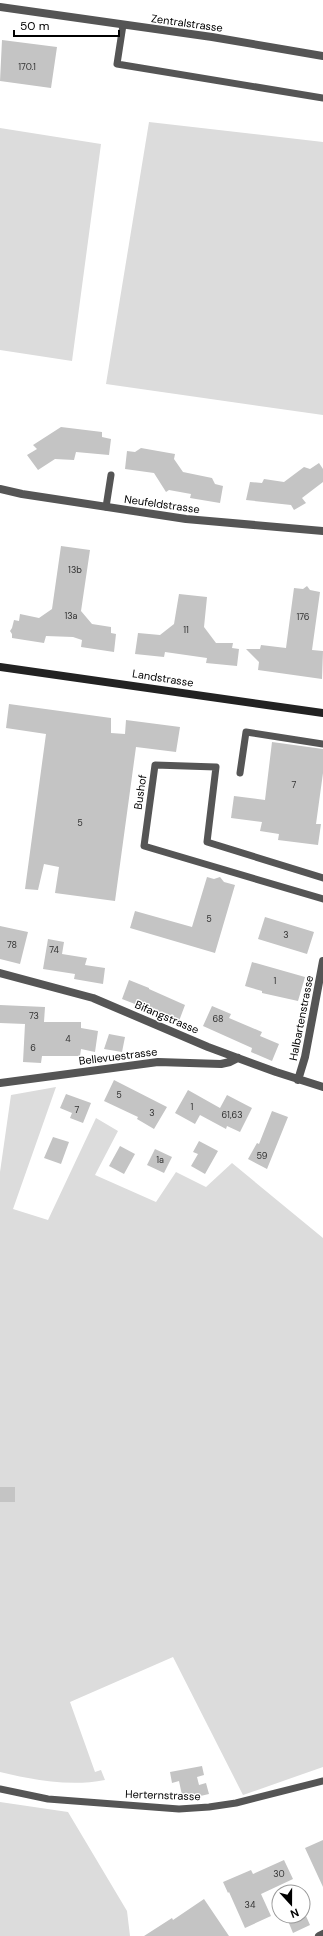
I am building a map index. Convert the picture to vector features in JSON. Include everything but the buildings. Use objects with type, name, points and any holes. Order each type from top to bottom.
[{"type":"main road","name":"Landstrasse","points":[[0,667],[323,713]]},
{"type":"street","name":"Zentralstrasse","points":[[0,7],[323,56]]},
{"type":"street","name":"Neufeldstrasse","points":[[0,489],[186,519],[323,531]]},
{"type":"street","name":"Halbartenstrasse","points":[[298,1080],[305,1058],[323,961]]},
{"type":"street","name":"Bifangstrasse","points":[[0,973],[93,998],[238,1058],[298,1080],[323,1087]]},
{"type":"street","name":"Bellevuestrasse","points":[[0,1083],[158,1062],[221,1064],[238,1058]]},
{"type":"street","points":[[319,1936],[323,1934]]},
{"type":"lane","points":[[123,25],[117,64],[323,98]]},
{"type":"lane","points":[[106,507],[111,475]]},
{"type":"lane","points":[[240,773],[246,732],[323,744]]},
{"type":"lane","name":"Bushof","points":[[323,878],[207,842],[216,767],[155,765],[144,846],[323,898]]},
{"type":"lane","name":"Herternstrasse","points":[[0,1789],[48,1799],[179,1809],[236,1803],[323,1781]]},
{"type":"shaded area","points":[[149,122],[323,142],[323,415],[106,384]]},
{"type":"shaded area","points":[[0,128],[101,144],[72,361],[0,350]]},
{"type":"shaded area","points":[[56,1087],[13,1209],[48,1220],[96,1118],[118,1131],[95,1175],[156,1202],[176,1172],[206,1187],[232,1163],[323,1238],[323,1767],[243,1795],[173,1657],[70,1702],[95,1772],[101,1770],[105,1780],[65,1783],[26,1778],[0,1772],[0,1172],[11,1095]]},
{"type":"shaded area","points":[[0,1802],[68,1812],[127,1911],[130,1936],[0,1936]]}]
